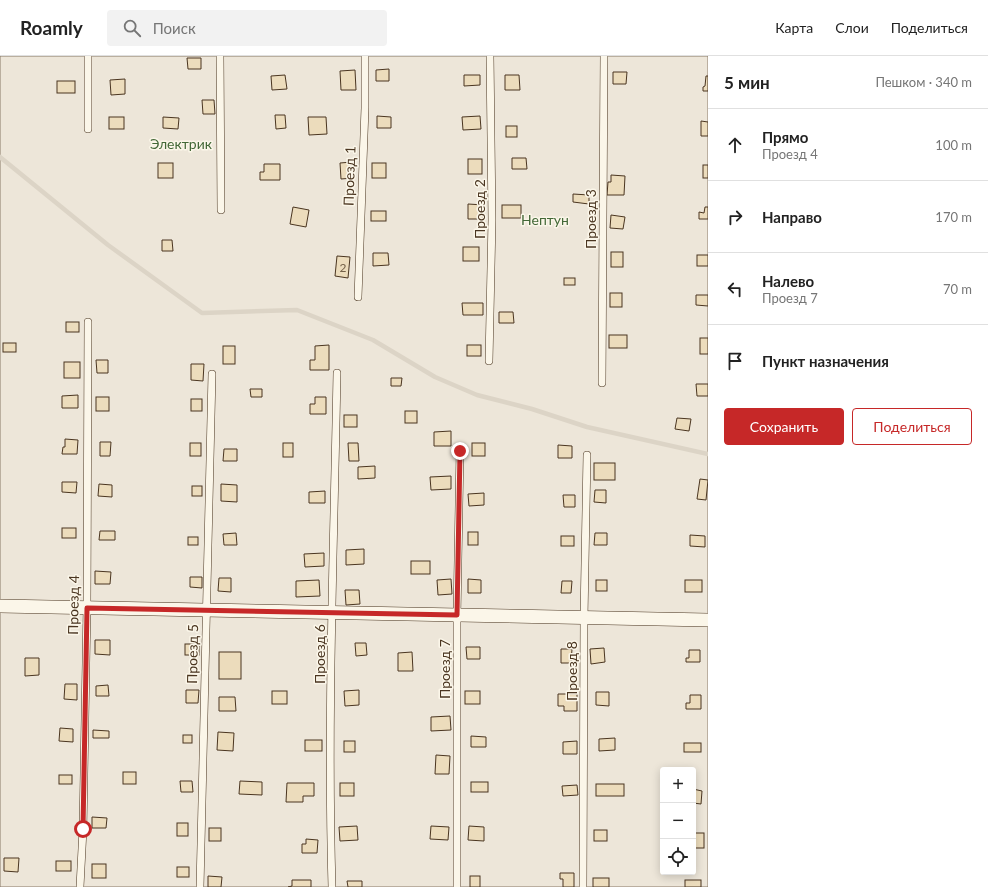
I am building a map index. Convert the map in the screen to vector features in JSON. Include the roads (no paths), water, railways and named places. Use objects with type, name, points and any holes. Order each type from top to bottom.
[{"type":"street","points":[[0,606],[708,620]]},
{"type":"lane","points":[[88,56],[88,129]]},
{"type":"lane","points":[[220,56],[220,210]]},
{"type":"lane","name":"Проезд 1","points":[[358,297],[365,108],[365,56]]},
{"type":"lane","name":"Проезд 2","points":[[489,361],[492,220],[490,56]]},
{"type":"lane","name":"Проезд 3","points":[[602,382],[604,56]]},
{"type":"lane","name":"Проезд 4","points":[[80,887],[83,821],[87,608],[88,322]]},
{"type":"lane","name":"Проезд 6","points":[[332,887],[332,613],[337,373]]},
{"type":"lane","name":"Проезд 5","points":[[200,887],[212,374]]},
{"type":"lane","name":"Проезд 7","points":[[457,887],[457,615],[460,451]]},
{"type":"lane","name":"Проезд 8","points":[[583,887],[584,618],[587,455]]},
{"type":"waterway","points":[[0,157],[108,245],[202,313],[297,310],[373,340],[435,377],[477,395],[532,409],[587,427],[708,454]]},
{"type":"park label","name":"Электрик","points":[[181,143]]},
{"type":"park label","name":"Нептун","points":[[545,219]]}]
